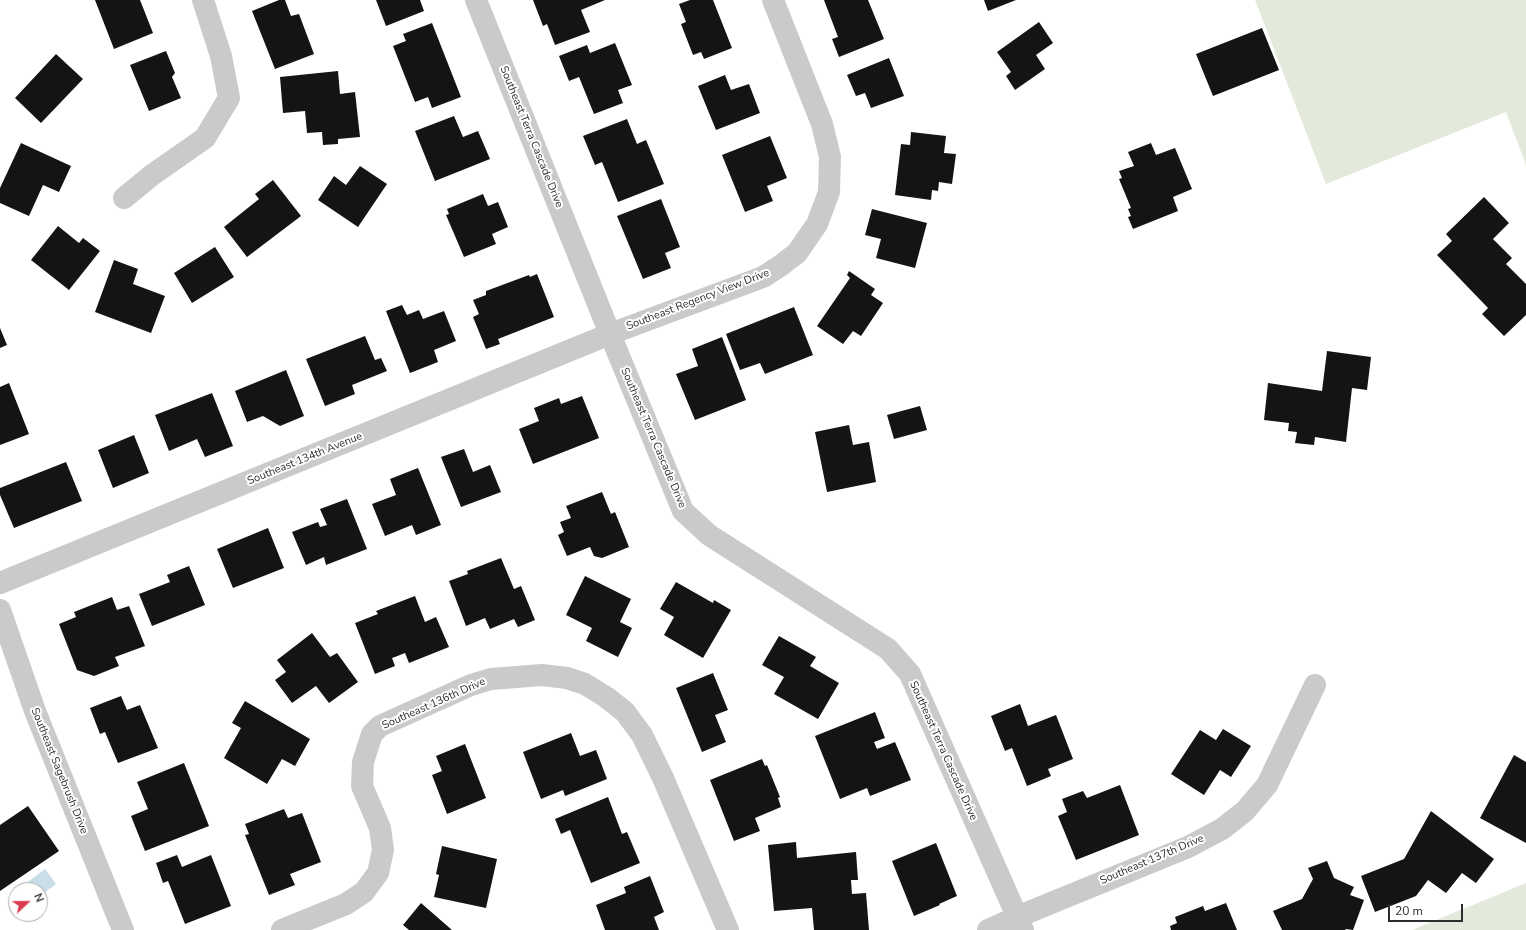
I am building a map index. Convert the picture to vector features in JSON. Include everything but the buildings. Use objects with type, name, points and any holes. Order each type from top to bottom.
[{"type":"street","points":[[124,198],[152,175],[205,138],[229,98],[221,56],[203,0]]},
{"type":"street","name":"Southeast Terra Cascade Drive","points":[[476,0],[610,334],[683,511],[709,535],[888,649],[910,674],[1020,923]]},
{"type":"street","name":"Southeast Regency View Drive","points":[[610,334],[762,277],[780,266],[796,252],[817,224],[829,192],[830,157],[822,124],[773,0]]},
{"type":"street","name":"Southeast 134th Avenue","points":[[0,583],[610,334]]},
{"type":"street","name":"Southeast Sagebrush Drive","points":[[0,610],[35,712],[123,930]]},
{"type":"street","name":"Southeast 136th Drive","points":[[282,930],[346,904],[364,892],[378,873],[383,850],[380,828],[362,786],[363,762],[372,734],[380,726],[464,688],[491,679],[542,675],[567,678],[585,684],[606,697],[625,712],[642,735],[663,778],[728,930]]},
{"type":"street","name":"Southeast 137th Drive","points":[[988,930],[1020,923],[1188,847],[1222,829],[1245,811],[1267,784],[1314,685]]},
{"type":"green space","points":[[1255,0],[1526,0],[1526,165],[1506,112],[1326,184]]},
{"type":"green space","points":[[1526,883],[1526,930],[1412,930]]},
{"type":"water","points":[[45,869],[56,884],[48,890],[48,882],[28,882]]}]
